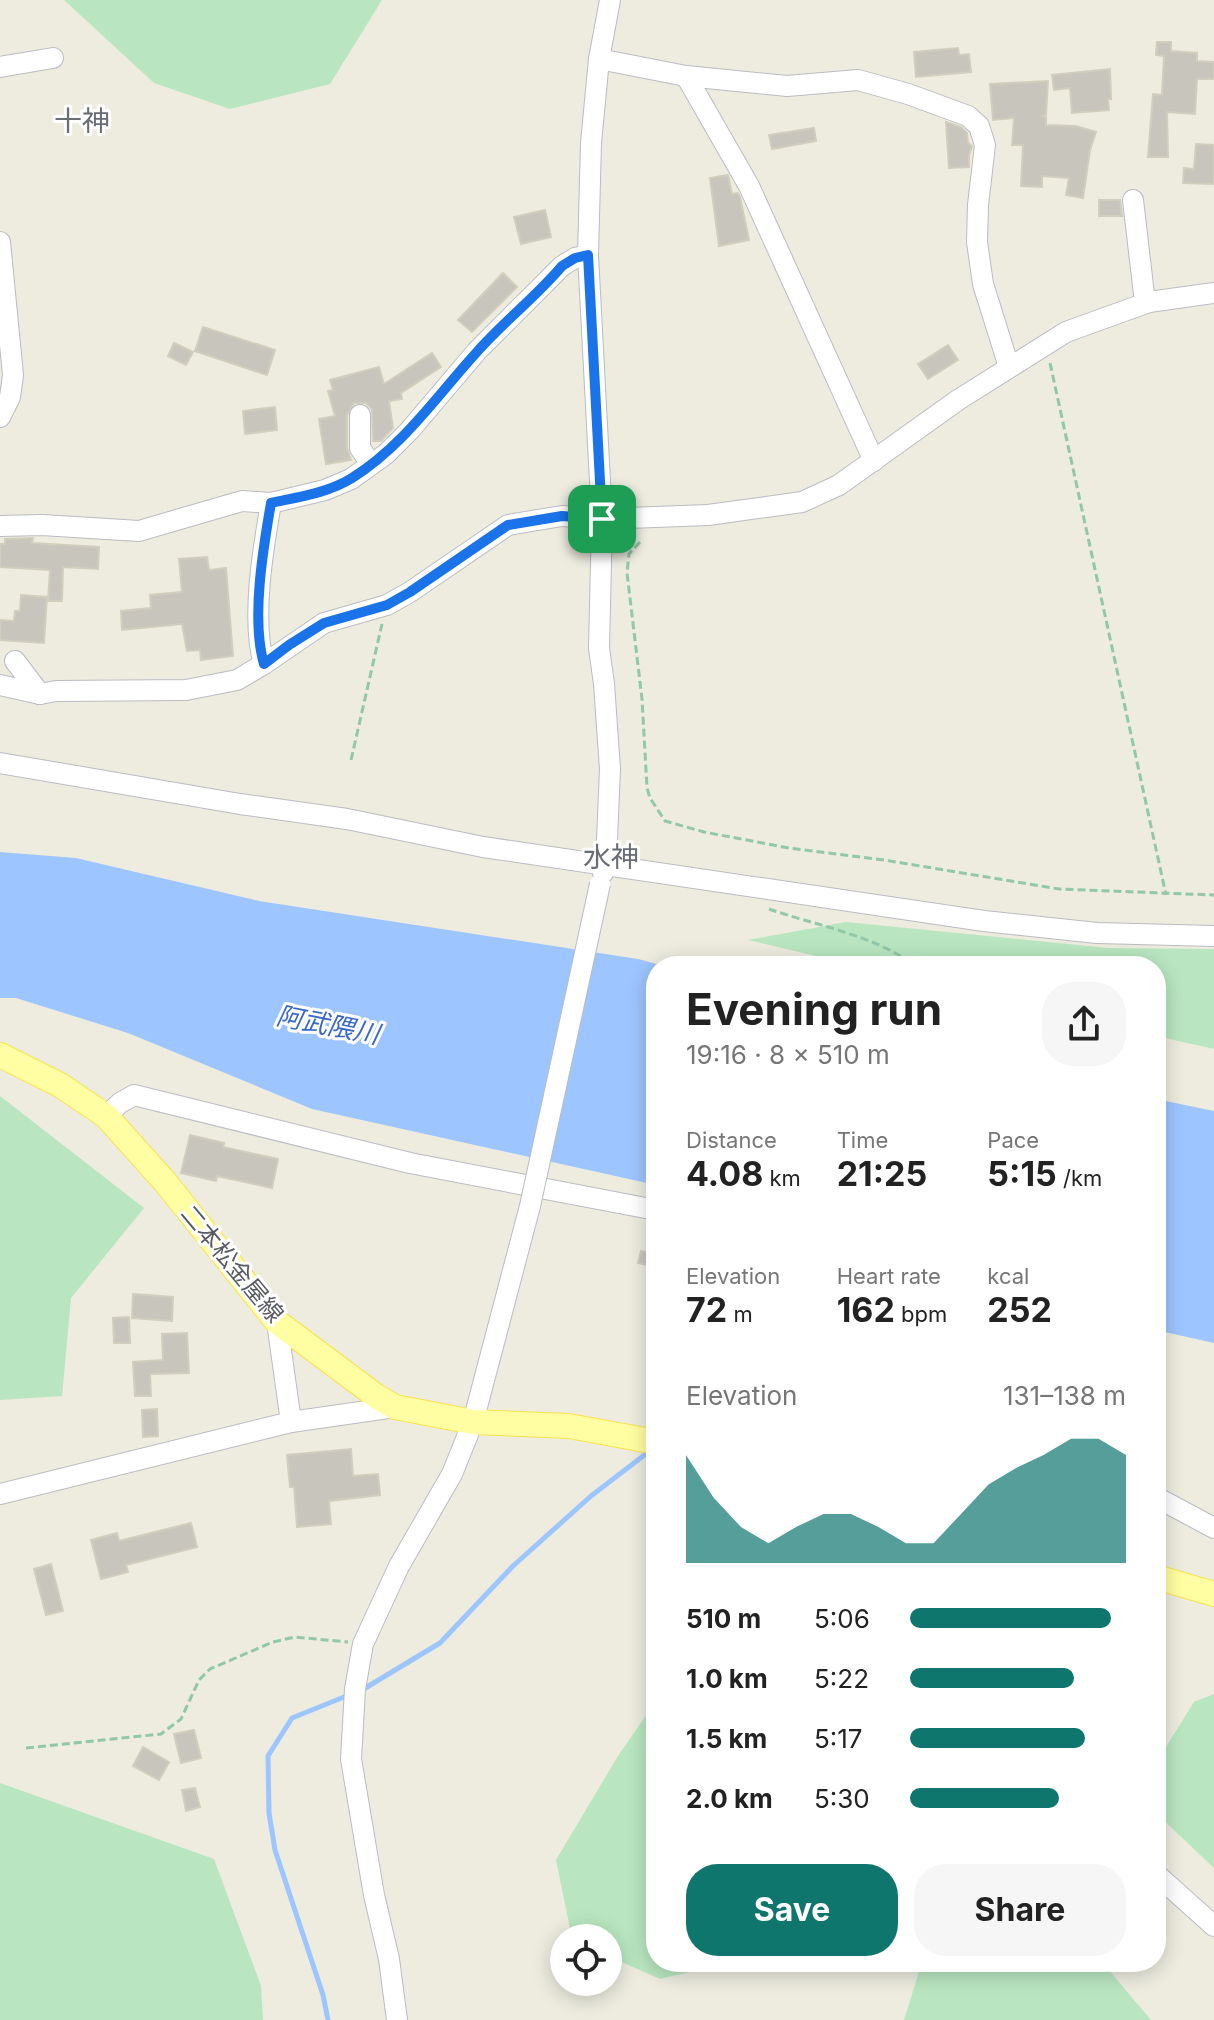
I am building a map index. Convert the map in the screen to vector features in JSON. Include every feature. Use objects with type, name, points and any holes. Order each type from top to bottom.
[{"type":"main road","name":"二本松金屋線","points":[[0,1055],[60,1085],[106,1116],[166,1183],[277,1322],[376,1396],[395,1407],[473,1422],[569,1426],[646,1440]]},
{"type":"main road","points":[[1166,1580],[1214,1594]]},
{"type":"street","points":[[397,2020],[389,1959],[374,1895],[351,1759],[355,1689],[363,1644],[399,1566],[452,1474],[473,1422],[530,1206],[606,863],[610,769],[599,648],[602,519],[588,255],[591,143],[599,59],[610,0]]},
{"type":"street","points":[[0,67],[53,58]]},
{"type":"street","points":[[599,59],[686,76],[787,86],[858,80],[968,116],[979,126],[985,145],[977,242],[983,284],[1009,367]]},
{"type":"street","points":[[686,76],[749,186],[874,461]]},
{"type":"street","points":[[1133,200],[1145,303]]},
{"type":"street","points":[[0,242],[13,375],[10,397],[0,417]]},
{"type":"street","points":[[0,526],[42,525],[139,531],[242,501],[271,503],[325,490],[351,479],[410,430],[477,351],[562,266],[588,255]]},
{"type":"street","points":[[0,685],[40,694],[56,691],[186,690],[237,680],[324,623],[387,605],[508,525],[562,516],[602,519],[708,515],[802,502],[839,485],[1009,367],[1066,332],[1145,303],[1214,293]]},
{"type":"street","points":[[360,415],[360,448],[371,464]]},
{"type":"street","points":[[264,664],[258,645],[264,547],[271,503]]},
{"type":"street","points":[[15,661],[40,694]]},
{"type":"street","points":[[0,763],[347,819],[483,847],[606,863],[720,883],[764,886],[984,921],[1097,933],[1214,936]]},
{"type":"street","points":[[106,1116],[134,1095],[410,1163],[646,1208]]},
{"type":"street","points":[[277,1322],[291,1422]]},
{"type":"street","points":[[0,1494],[291,1422],[395,1407]]},
{"type":"street","points":[[1166,1502],[1214,1528]]},
{"type":"street","points":[[1166,1883],[1214,1926]]},
{"type":"path","points":[[1046,343],[1166,895]]},
{"type":"path","points":[[640,542],[629,554],[627,573],[642,699],[644,771],[650,798],[665,821],[704,832],[775,845],[1059,889],[1214,895]]},
{"type":"path","points":[[351,760],[387,605]]},
{"type":"path","points":[[763,906],[869,942],[899,956]]},
{"type":"path","points":[[26,1748],[161,1734],[181,1719],[199,1680],[210,1669],[273,1642],[295,1637],[363,1644]]},
{"type":"green space","points":[[64,0],[382,0],[330,84],[230,109],[154,83]]},
{"type":"green space","points":[[846,922],[1108,948],[1214,949],[1214,1049],[1166,1038],[1166,956],[816,956],[748,940]]},
{"type":"green space","points":[[0,1096],[144,1208],[71,1298],[62,1396],[0,1400]]},
{"type":"green space","points":[[1214,1694],[1214,1868],[1166,1822],[1166,1747],[1194,1702]]},
{"type":"green space","points":[[646,1715],[646,1972],[690,1972],[660,1979],[622,1962],[622,1924],[569,1924],[556,1860]]},
{"type":"green space","points":[[0,1783],[214,1859],[261,1986],[263,2020],[0,2020]]},
{"type":"green space","points":[[919,1972],[1110,1972],[1151,2020],[904,2020]]},
{"type":"water","name":"阿武隈川","points":[[0,852],[76,858],[259,901],[646,961],[646,1183],[312,1109],[128,1033],[16,998],[0,998]]},
{"type":"water","points":[[1166,1101],[1214,1111],[1214,1343],[1166,1332]]},
{"type":"building","points":[[1157,42],[1171,42],[1171,51],[1197,53],[1197,61],[1214,62],[1214,79],[1197,79],[1195,114],[1167,112],[1168,157],[1148,157],[1153,94],[1162,95],[1164,56],[1156,55]]},
{"type":"building","points":[[958,48],[959,55],[969,54],[971,72],[916,77],[914,52]]},
{"type":"building","points":[[1110,69],[1109,110],[1072,113],[1070,88],[1054,90],[1052,75]]},
{"type":"building","points":[[1048,81],[1046,115],[1041,116],[1046,117],[1046,125],[1076,126],[1096,132],[1090,150],[1083,198],[1066,195],[1069,178],[1042,176],[1042,187],[1021,186],[1023,145],[1012,145],[1014,118],[993,120],[990,84]]},
{"type":"building","points":[[946,122],[961,127],[967,133],[968,143],[972,146],[969,167],[949,168]]},
{"type":"building","points":[[814,128],[816,141],[772,149],[769,135]]},
{"type":"building","points":[[1196,144],[1214,145],[1214,184],[1183,183],[1184,168],[1194,169]]},
{"type":"building","points":[[728,175],[732,194],[738,193],[740,197],[749,240],[719,246],[710,178]]},
{"type":"building","points":[[1099,200],[1120,200],[1122,216],[1099,216]]},
{"type":"building","points":[[545,210],[551,237],[521,244],[514,217]]},
{"type":"building","points":[[503,273],[517,287],[472,332],[458,320]]},
{"type":"building","points":[[203,327],[275,350],[267,375],[195,351]]},
{"type":"building","points":[[174,343],[193,352],[186,365],[168,356]]},
{"type":"building","points":[[948,345],[958,360],[928,379],[918,364]]},
{"type":"building","points":[[432,353],[441,367],[401,393],[402,399],[389,401],[393,428],[381,441],[373,441],[372,409],[366,403],[354,403],[347,415],[347,448],[351,460],[326,464],[319,419],[335,416],[328,391],[333,390],[330,380],[379,367],[384,384]]},
{"type":"building","points":[[275,407],[277,430],[245,434],[243,411]]},
{"type":"building","points":[[33,538],[32,543],[99,547],[98,569],[63,567],[62,601],[48,601],[50,570],[0,567],[0,544],[5,544],[5,539]]},
{"type":"building","points":[[207,557],[209,570],[226,568],[233,656],[201,660],[200,650],[187,651],[182,624],[122,630],[121,611],[151,608],[150,595],[182,592],[179,559]]},
{"type":"building","points":[[21,595],[47,597],[44,643],[0,640],[0,620],[14,621],[15,611],[20,611]]},
{"type":"building","points":[[190,1135],[224,1143],[223,1147],[278,1159],[272,1188],[217,1176],[216,1181],[181,1173]]},
{"type":"building","points":[[641,1251],[646,1252],[646,1265],[638,1263]]},
{"type":"building","points":[[133,1294],[173,1297],[172,1321],[132,1318]]},
{"type":"building","points":[[129,1317],[130,1343],[114,1343],[113,1318]]},
{"type":"building","points":[[187,1333],[189,1373],[150,1374],[151,1396],[135,1396],[133,1362],[163,1360],[162,1334]]},
{"type":"building","points":[[157,1409],[158,1436],[143,1437],[142,1410]]},
{"type":"building","points":[[351,1449],[353,1476],[378,1474],[380,1495],[329,1501],[331,1524],[297,1527],[294,1487],[290,1487],[287,1455]]},
{"type":"building","points":[[191,1523],[197,1547],[126,1565],[128,1572],[101,1579],[91,1540],[117,1533],[119,1541]]},
{"type":"building","points":[[51,1564],[63,1611],[46,1615],[34,1569]]},
{"type":"building","points":[[194,1730],[201,1758],[181,1763],[174,1734]]},
{"type":"building","points":[[143,1747],[169,1762],[159,1780],[133,1766]]},
{"type":"building","points":[[195,1788],[200,1807],[186,1811],[182,1790]]},
{"type":"waterway","points":[[362,1690],[440,1643],[513,1566],[591,1496],[646,1454]]},
{"type":"waterway","points":[[328,2020],[323,1995],[275,1850],[269,1813],[268,1756],[292,1718],[349,1695]]},
{"type":"district","name":"十神","points":[[82,121]]},
{"type":"district","name":"水神","points":[[611,857]]},
{"type":"route","points":[[588,255],[602,519],[562,516],[508,525],[410,592],[387,605],[324,623],[264,664],[258,645],[264,547],[271,503],[325,490],[351,479],[386,454],[477,351],[562,266],[588,255]]}]
